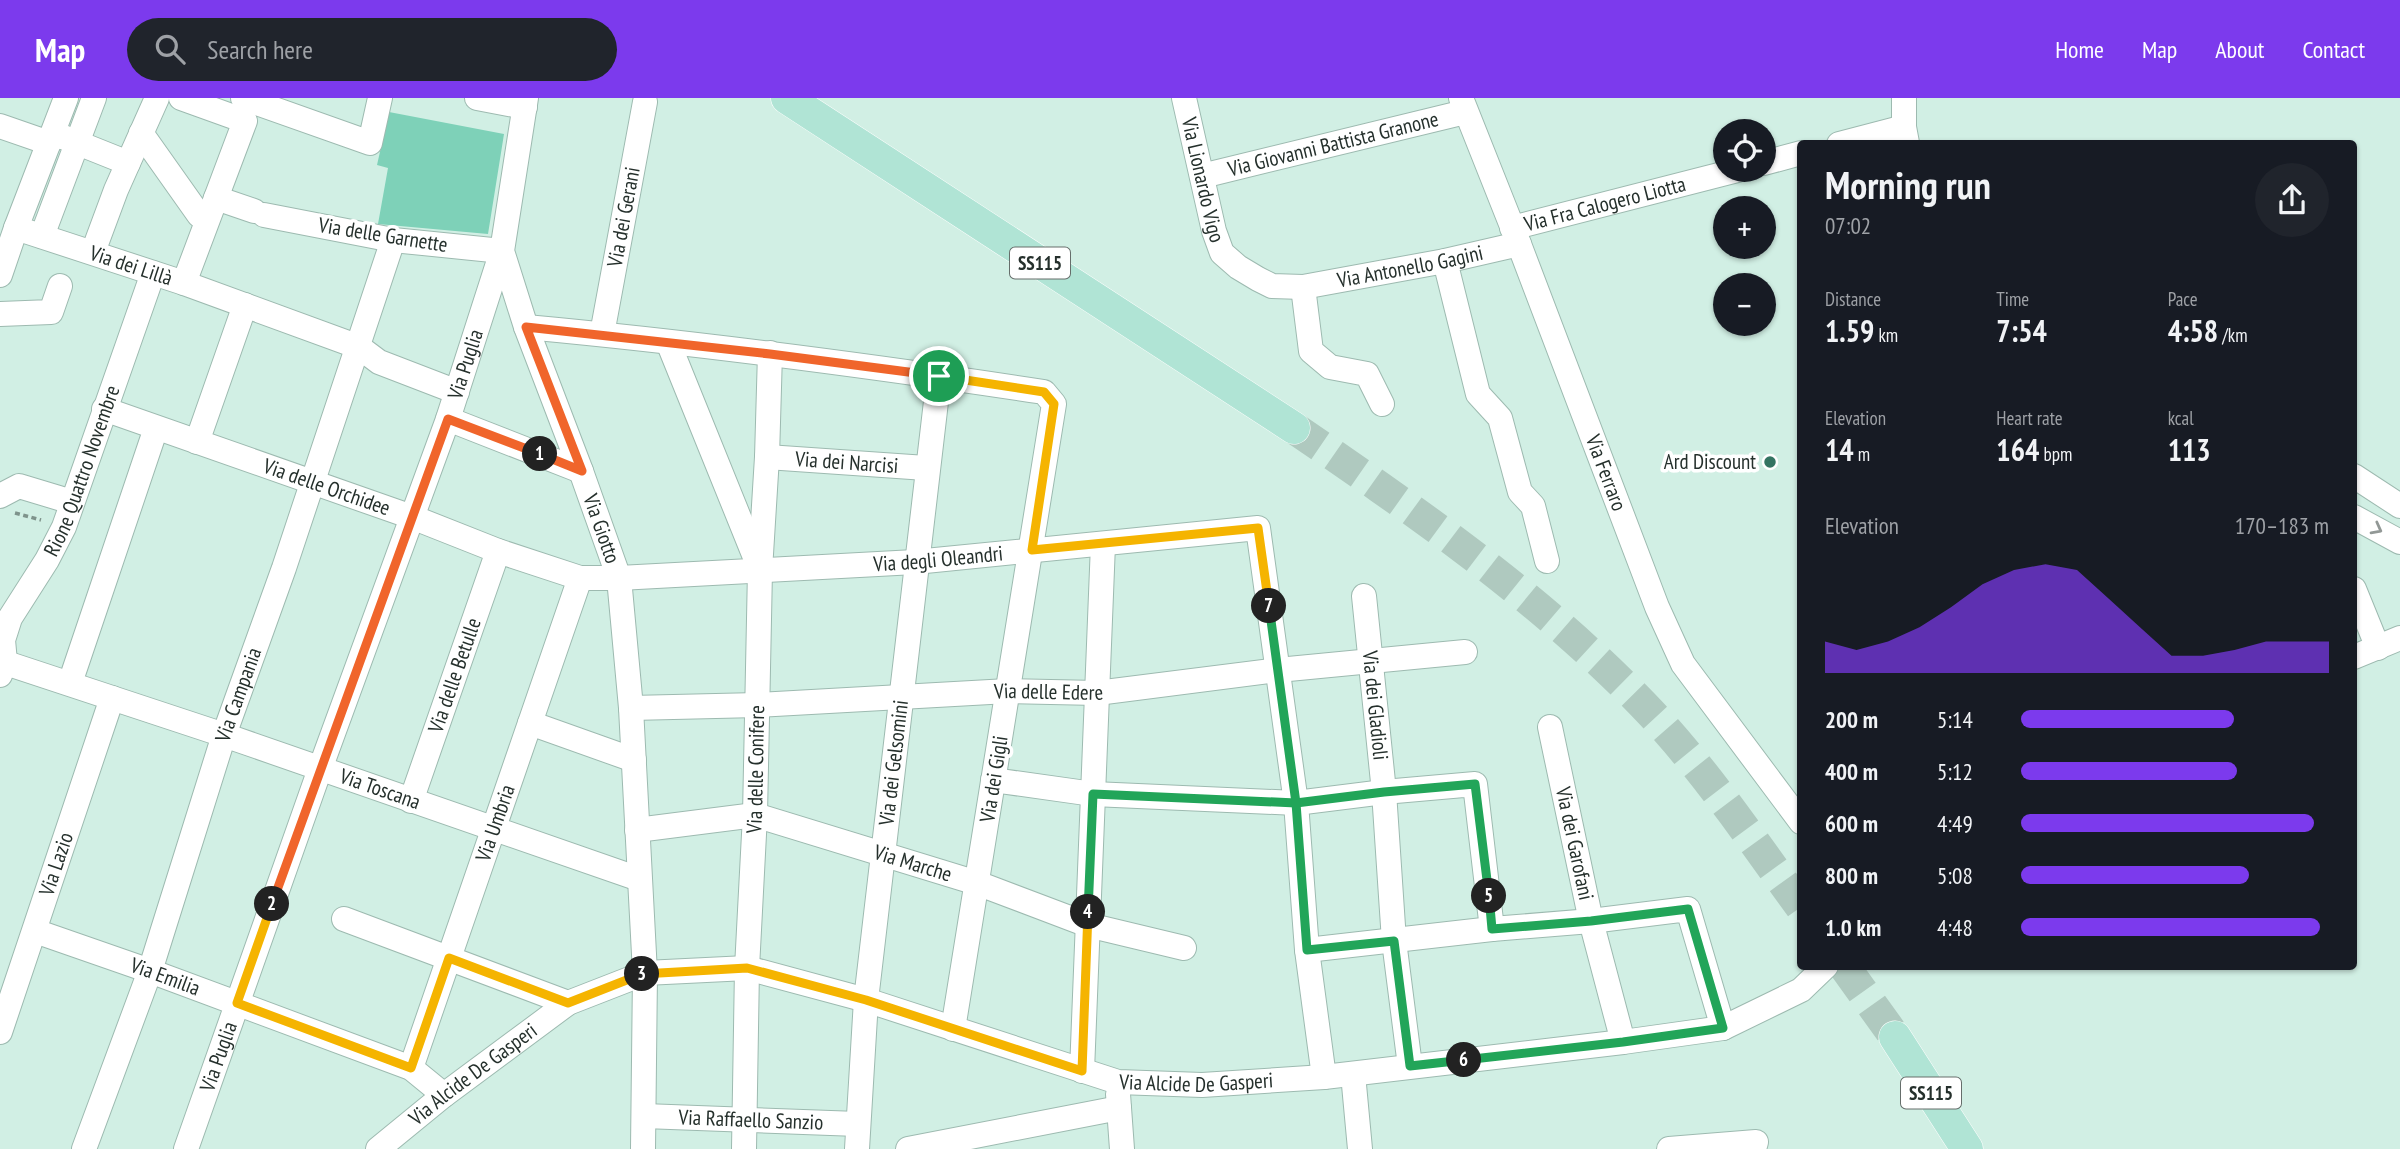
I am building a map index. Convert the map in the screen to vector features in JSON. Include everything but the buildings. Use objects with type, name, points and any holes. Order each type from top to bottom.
[{"type":"main road","name":"SS115","points":[[787,98],[1294,428]]},
{"type":"main road","name":"SS115","points":[[1895,1037],[1967,1149]]},
{"type":"street","points":[[0,275],[66,98]]},
{"type":"street","points":[[42,236],[94,98]]},
{"type":"street","points":[[93,252],[157,98]]},
{"type":"street","points":[[181,98],[245,121],[207,206],[184,283]]},
{"type":"street","points":[[243,98],[370,143],[380,98]]},
{"type":"street","points":[[477,98],[526,102]]},
{"type":"street","name":"Via Lionardo Vigo","points":[[1184,98],[1214,230],[1222,253],[1238,267],[1272,286],[1303,287]]},
{"type":"street","points":[[1869,140],[1906,135],[1904,98]]},
{"type":"street","name":"Via Giotto","points":[[526,102],[502,251],[526,327],[582,471],[619,578],[631,708],[645,973],[643,1149]]},
{"type":"street","name":"Via dei Gerani","points":[[602,334],[645,102]]},
{"type":"street","name":"Via Giovanni Battista Granone","points":[[1202,176],[1463,105]]},
{"type":"street","name":"Via Ferraro","points":[[1463,105],[1516,236],[1657,607],[1684,664],[1797,817]]},
{"type":"street","points":[[0,126],[76,143],[128,163]]},
{"type":"street","points":[[141,133],[207,206]]},
{"type":"street","points":[[1776,160],[1797,154]]},
{"type":"street","name":"Via Fra Calogero Liotta","points":[[1516,236],[1713,177]]},
{"type":"street","name":"Via delle Garnette","points":[[207,206],[259,213],[393,240],[502,251]]},
{"type":"street","name":"Via dei Lillà","points":[[16,228],[184,283],[359,347],[379,362],[457,393]]},
{"type":"street","name":"Via Antonello Gagini","points":[[1303,287],[1445,261],[1516,236]]},
{"type":"street","name":"Via Campania","points":[[84,1149],[149,971],[225,735],[359,347],[393,240]]},
{"type":"street","name":"Via Puglia","points":[[186,1149],[320,769],[448,419],[502,251]]},
{"type":"street","points":[[1445,261],[1478,394],[1500,418],[1520,492],[1533,506],[1547,561]]},
{"type":"street","name":"Rione Quattro Novembre","points":[[2,656],[10,618],[64,527],[153,274]]},
{"type":"street","points":[[0,314],[51,312],[60,286]]},
{"type":"street","points":[[1303,287],[1311,351],[1330,367],[1367,374],[1382,404]]},
{"type":"street","points":[[197,442],[245,305]]},
{"type":"street","points":[[526,327],[939,376]]},
{"type":"street","name":"Via delle Conifere","points":[[668,342],[760,570]]},
{"type":"street","name":"Via delle Conifere","points":[[744,1149],[760,570],[770,354]]},
{"type":"street","name":"Via dei Gigli","points":[[939,376],[1044,392],[1054,404],[953,1029]]},
{"type":"street","name":"Via dei Gelsomini","points":[[857,1149],[866,1000],[915,562],[939,376]]},
{"type":"street","name":"Via delle Orchidee","points":[[104,409],[580,578],[619,578]]},
{"type":"street","points":[[448,419],[582,471]]},
{"type":"street","points":[[70,684],[156,428]]},
{"type":"street","name":"Via dei Narcisi","points":[[767,457],[926,468]]},
{"type":"street","points":[[2357,478],[2400,506]]},
{"type":"street","points":[[6,504],[19,486],[72,502]]},
{"type":"street","points":[[2357,519],[2400,542]]},
{"type":"street","name":"Via degli Oleandri","points":[[619,578],[915,562],[1258,528],[1278,670]]},
{"type":"street","points":[[1082,1071],[1103,544]]},
{"type":"street","name":"Via delle Betulle","points":[[411,801],[498,551]]},
{"type":"street","name":"Via Umbria","points":[[411,1068],[580,578]]},
{"type":"street","points":[[2357,594],[2389,643],[2357,656]]},
{"type":"street","name":"Via dei Gladioli","points":[[1364,596],[1384,792],[1394,941],[1410,1066]]},
{"type":"street","name":"Via delle Edere","points":[[631,708],[900,699],[1008,691],[1097,693],[1278,670],[1465,653]]},
{"type":"street","name":"Via Toscana","points":[[2,656],[70,684],[639,879]]},
{"type":"street","points":[[1278,670],[1296,803],[1307,950],[1324,1077]]},
{"type":"street","name":"Via Lazio","points":[[0,1032],[111,698]]},
{"type":"street","points":[[530,723],[634,760]]},
{"type":"street","name":"Via dei Garofani","points":[[1550,727],[1591,921],[1623,1042]]},
{"type":"street","points":[[993,780],[1093,794],[1296,803],[1475,784],[1492,929]]},
{"type":"street","name":"Via Marche","points":[[637,830],[755,815],[977,883],[1088,925],[1184,948]]},
{"type":"street","points":[[1307,950],[1688,909],[1723,1028]]},
{"type":"street","name":"Via Alcide De Gasperi","points":[[344,919],[568,1003]]},
{"type":"street","name":"Via Emilia","points":[[35,931],[411,1068],[444,1095]]},
{"type":"street","name":"Via Alcide De Gasperi","points":[[379,1149],[444,1095],[568,1003],[645,973],[747,968],[866,1000],[1118,1082],[1202,1086],[1353,1074],[1723,1028],[1801,990],[1822,970]]},
{"type":"street","points":[[1353,1074],[1360,1149]]},
{"type":"street","points":[[1118,1082],[1122,1149]]},
{"type":"street","points":[[908,1149],[1119,1108]]},
{"type":"street","name":"Via Raffaello Sanzio","points":[[644,1116],[858,1124]]},
{"type":"street","points":[[1669,1149],[1755,1146]]},
{"type":"path","points":[[6,504],[64,527]]},
{"type":"green space","points":[[389,112],[504,134],[488,234],[378,224],[388,168],[377,165]]},
{"type":"tunnel","points":[[1294,428],[1480,561],[1611,672],[1691,759],[1797,902]]},
{"type":"tunnel","points":[[1847,970],[1895,1037]]},
{"type":"place","name":"Ard Discount","points":[[1770,462]]},
{"type":"route","points":[[939,376],[526,327],[582,471],[448,419],[237,1003],[411,1068],[449,958],[568,1003],[645,973],[747,968],[866,1000],[1082,1071],[1093,794],[1296,803],[1475,784],[1492,929],[1688,909],[1723,1028],[1410,1066],[1394,941],[1307,950],[1296,803],[1258,528],[1032,550],[1054,404],[1044,392],[939,376]]}]
